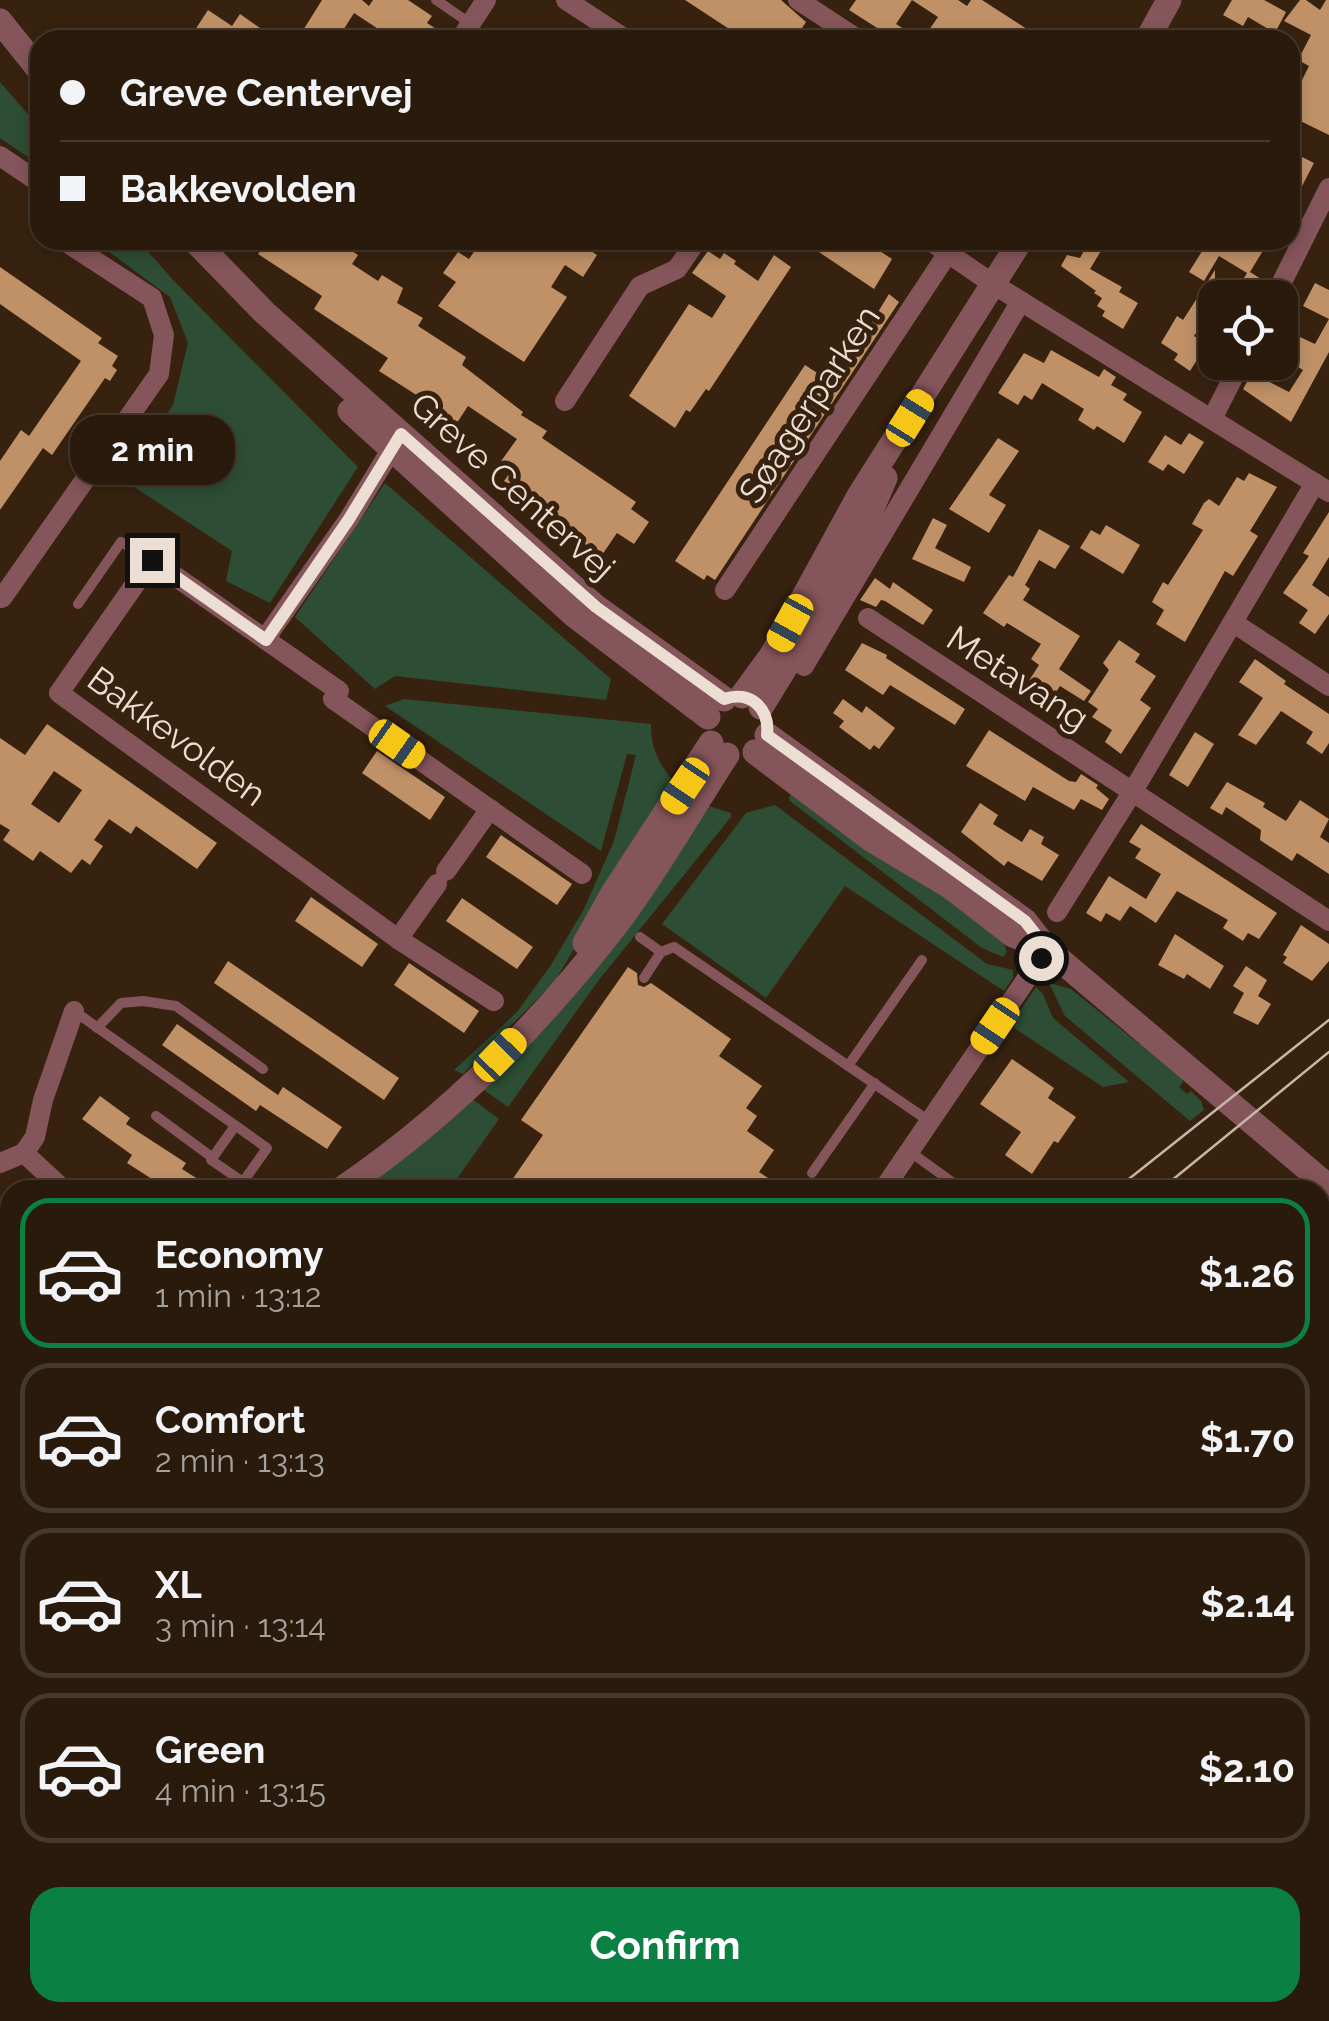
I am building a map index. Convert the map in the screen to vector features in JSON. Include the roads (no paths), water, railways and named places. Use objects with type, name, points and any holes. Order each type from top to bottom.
[{"type":"street","points":[[467,30],[486,0]]},
{"type":"street","points":[[566,0],[612,30]]},
{"type":"street","points":[[798,0],[825,30]]},
{"type":"street","points":[[1152,30],[1169,0]]},
{"type":"street","points":[[0,21],[30,62]]},
{"type":"street","points":[[0,39],[30,66]]},
{"type":"street","points":[[0,156],[30,176]]},
{"type":"street","points":[[1300,246],[1329,188]]},
{"type":"street","points":[[2,598],[159,374],[164,335],[152,298],[78,250]]},
{"type":"street","name":"Greve Centervej","points":[[204,250],[396,441],[596,607],[734,704]]},
{"type":"street","points":[[564,401],[640,286],[677,270],[690,250]]},
{"type":"street","points":[[944,250],[1322,487],[1057,912]]},
{"type":"street","points":[[734,704],[766,715],[761,743],[737,757],[719,749],[708,735],[772,655],[860,496],[1015,250]]},
{"type":"street","points":[[1283,280],[1298,250]]},
{"type":"street","name":"Søagerparken","points":[[725,590],[948,253]]},
{"type":"street","points":[[804,666],[1021,300]]},
{"type":"street","points":[[1212,419],[1232,380]]},
{"type":"street","points":[[266,640],[349,519],[396,441]]},
{"type":"street","points":[[152,560],[339,691],[333,700],[582,874]]},
{"type":"street","name":"Bakkevolden","points":[[152,560],[59,693],[398,939],[494,1001]]},
{"type":"street","name":"Metavang","points":[[868,618],[1329,920]]},
{"type":"street","points":[[1234,623],[1329,686]]},
{"type":"street","points":[[761,743],[872,840],[951,887],[1014,935],[1047,949],[1322,1180]]},
{"type":"street","points":[[353,1180],[446,1107],[554,999],[620,919],[719,749]]},
{"type":"street","points":[[398,939],[490,809]]},
{"type":"street","points":[[890,1180],[1047,949]]},
{"type":"street","points":[[0,1163],[24,1153],[35,1137],[43,1100],[74,1011]]},
{"type":"street","points":[[24,1153],[53,1180]]},
{"type":"lane","points":[[441,2],[464,30]]},
{"type":"lane","points":[[78,604],[122,542],[152,560]]},
{"type":"lane","points":[[640,937],[662,952]]},
{"type":"lane","points":[[644,978],[662,952],[674,947],[930,1121]]},
{"type":"lane","points":[[848,1066],[922,960]]},
{"type":"lane","points":[[97,1028],[122,1003],[143,1001],[176,1006],[263,1069]]},
{"type":"lane","points":[[74,1011],[267,1148],[244,1180]]},
{"type":"lane","points":[[812,1173],[874,1083]]},
{"type":"lane","points":[[156,1116],[214,1158]]},
{"type":"lane","points":[[235,1126],[212,1160],[240,1180]]},
{"type":"lane","points":[[910,1152],[949,1180]]},
{"type":"tram line","points":[[1128,1180],[1329,1020]]},
{"type":"tram line","points":[[1172,1180],[1329,1052]]}]
